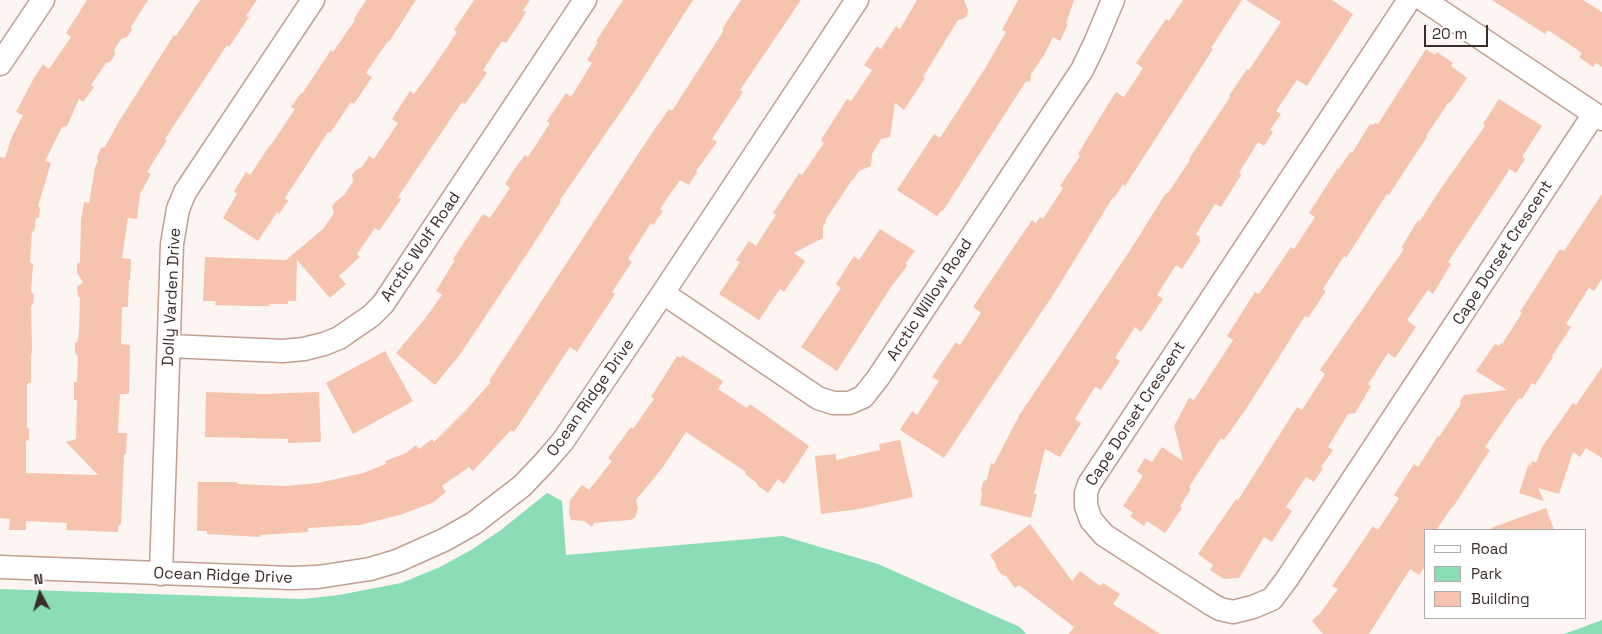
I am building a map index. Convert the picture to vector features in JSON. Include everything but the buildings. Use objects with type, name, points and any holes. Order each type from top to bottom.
[{"type":"street","points":[[0,64],[43,0]]},
{"type":"street","name":"Dolly Varden Drive","points":[[162,574],[172,244],[178,209],[190,185],[313,0]]},
{"type":"street","name":"Arctic Wolf Road","points":[[170,346],[283,351],[304,348],[324,344],[339,338],[371,316],[383,304],[585,0]]},
{"type":"street","name":"Ocean Ridge Drive","points":[[0,567],[162,574],[318,577],[370,569],[397,561],[444,540],[474,523],[522,486],[564,441],[857,0]]},
{"type":"street","name":"Arctic Willow Road","points":[[663,293],[818,398],[833,403],[849,403],[863,398],[1082,70],[1113,0]]},
{"type":"street","name":"Cape Dorset Crescent","points":[[1409,0],[1089,484],[1086,493],[1086,506],[1091,520],[1104,535],[1211,604],[1220,609],[1233,612],[1253,607],[1272,599],[1598,117]]},
{"type":"street","points":[[1424,0],[1598,117]]},
{"type":"green space","points":[[547,493],[562,501],[566,555],[783,536],[878,564],[1020,627],[1026,634],[0,634],[0,589],[303,599],[339,595],[401,583],[440,567],[471,550],[501,530]]},
{"type":"green space","points":[[1602,620],[1602,634],[1564,634],[1578,629]]}]
